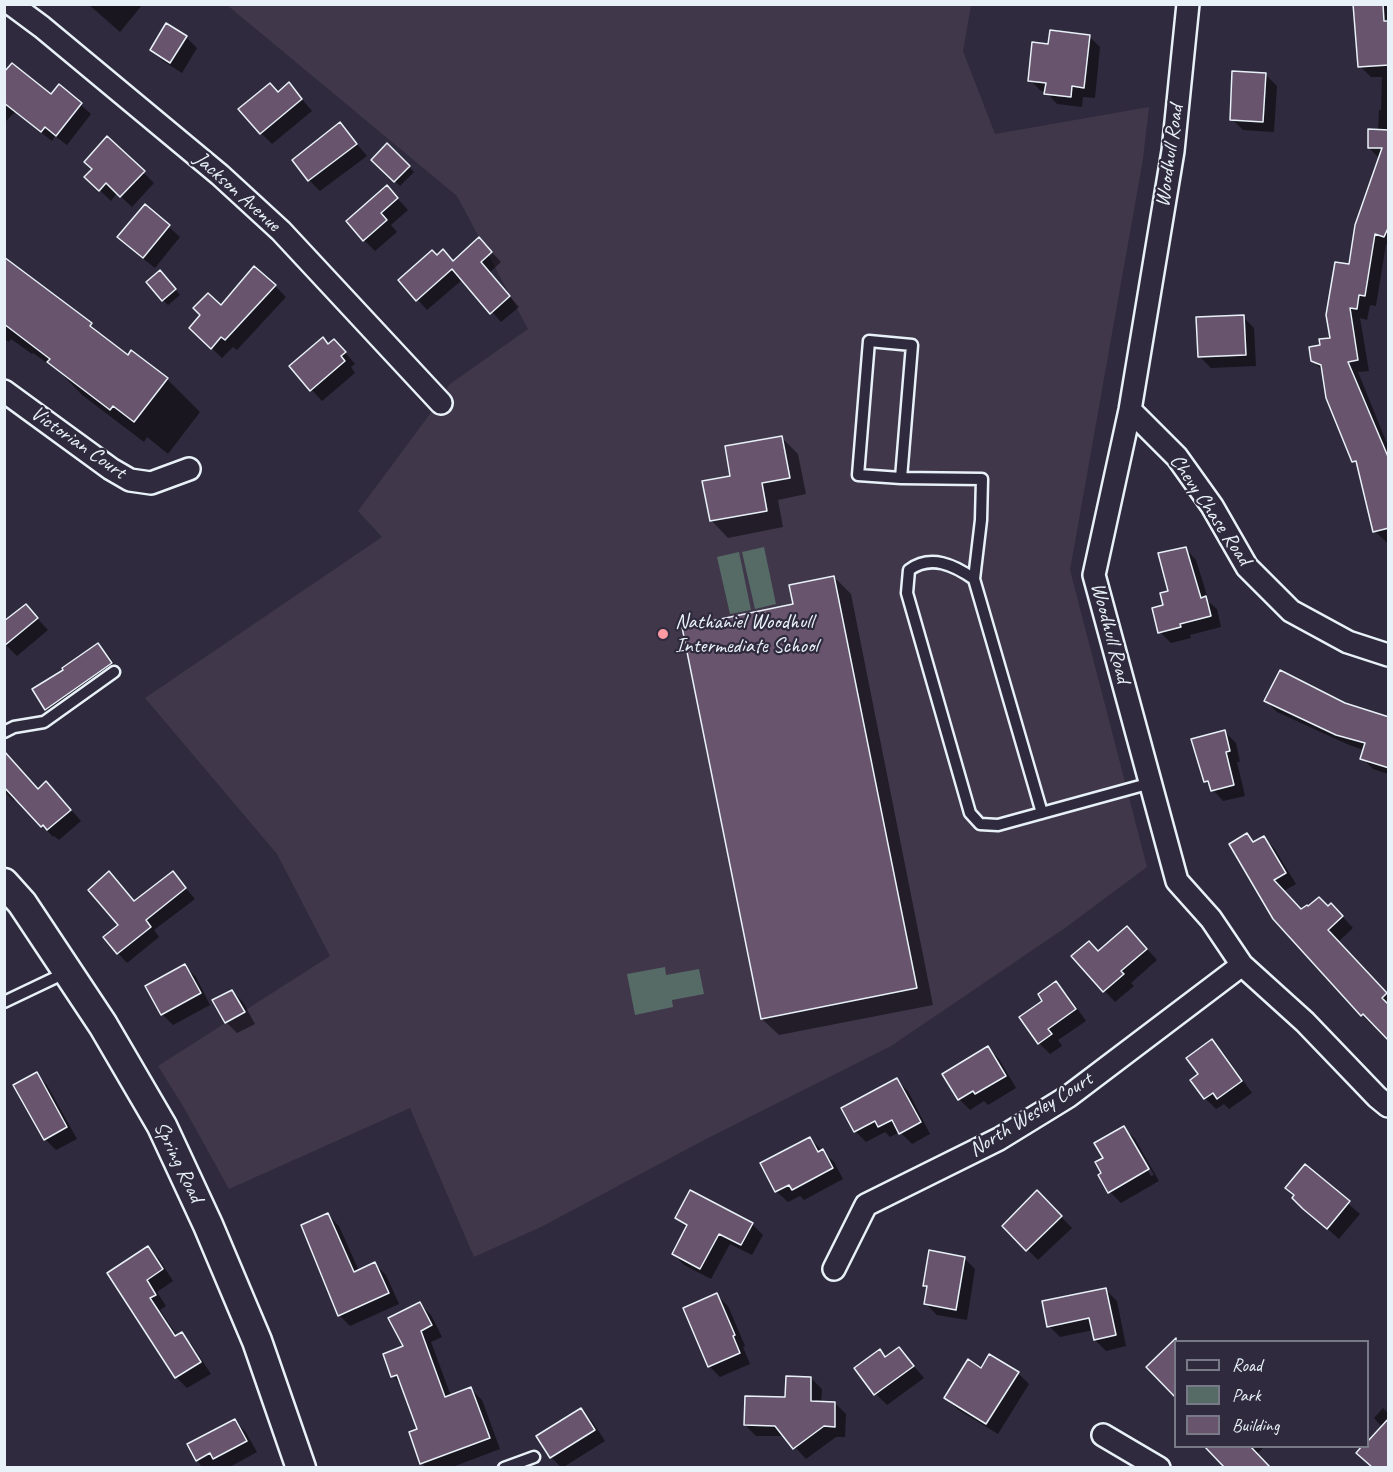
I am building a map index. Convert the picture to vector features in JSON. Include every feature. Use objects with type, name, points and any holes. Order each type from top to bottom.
[{"type":"main road","name":"Spring Road","points":[[4,883],[22,903],[103,1024],[162,1126],[257,1341],[301,1467]]},
{"type":"street","name":"Jackson Avenue","points":[[11,4],[229,183],[281,231],[441,403]]},
{"type":"street","name":"Woodhull Road","points":[[1188,4],[1173,151],[1130,410],[1094,575],[1177,881],[1211,919],[1242,965],[1305,1022],[1377,1097],[1389,1106]]},
{"type":"street","name":"Victorian Court","points":[[4,391],[111,469],[130,480],[151,483],[189,469]]},
{"type":"street","name":"Chevy Chase Road","points":[[1130,410],[1177,457],[1212,506],[1247,567],[1291,611],[1348,642],[1389,655]]},
{"type":"street","name":"North Wesley Court","points":[[834,1269],[866,1205],[999,1139],[1069,1095],[1242,965]]},
{"type":"street","points":[[1103,1435],[1159,1467]]},
{"type":"lane","points":[[901,478],[912,345],[869,341],[858,475],[901,478],[982,479],[981,520],[974,579],[1042,813]]},
{"type":"lane","points":[[974,579],[958,568],[925,562],[909,570],[908,593],[970,813],[980,824],[998,825],[1151,783]]},
{"type":"lane","points":[[4,732],[14,727],[44,722],[114,672]]},
{"type":"lane","points":[[4,1002],[68,972]]},
{"type":"lane","points":[[504,1467],[534,1456]]},
{"type":"shaded area","name":"Nathaniel Woodhull Intermediate School","points":[[227,5],[971,5],[963,51],[995,134],[1149,107],[1143,159],[1070,570],[1147,867],[1065,928],[891,1046],[706,1139],[541,1227],[474,1257],[410,1108],[229,1189],[158,1066],[330,956],[277,854],[145,698],[382,537],[358,511],[450,384],[528,329],[457,196]]},
{"type":"green space","points":[[764,547],[776,604],[755,609],[742,552]]},
{"type":"green space","points":[[739,552],[751,610],[730,614],[717,557]]},
{"type":"green space","points":[[665,967],[666,975],[699,969],[704,994],[672,1000],[673,1007],[635,1015],[627,974]]},
{"type":"building","points":[[1353,4],[1383,4],[1384,21],[1389,21],[1389,65],[1358,67]]},
{"type":"building","points":[[166,23],[187,36],[170,63],[150,50]]},
{"type":"building","points":[[1050,30],[1090,35],[1084,88],[1072,86],[1071,97],[1044,94],[1046,83],[1028,81],[1032,42],[1048,44]]},
{"type":"building","points":[[12,63],[51,94],[59,84],[82,103],[56,136],[45,127],[41,132],[4,103],[4,72]]},
{"type":"building","points":[[1232,71],[1266,73],[1263,122],[1230,120]]},
{"type":"building","points":[[289,82],[302,99],[260,134],[238,109],[270,83],[278,92]]},
{"type":"building","points":[[340,122],[357,144],[308,181],[292,160]]},
{"type":"building","points":[[1368,129],[1389,130],[1389,226],[1384,237],[1375,234],[1365,296],[1359,295],[1357,309],[1350,308],[1358,360],[1348,362],[1389,459],[1389,528],[1373,532],[1356,461],[1352,462],[1326,398],[1321,365],[1311,361],[1309,347],[1320,345],[1319,339],[1330,338],[1326,315],[1335,262],[1349,264],[1355,225],[1382,148],[1368,148]]},
{"type":"building","points":[[107,136],[145,171],[120,197],[106,183],[99,191],[84,177],[92,169],[84,162]]},
{"type":"building","points":[[387,143],[410,166],[394,182],[371,160]]},
{"type":"building","points":[[387,185],[398,198],[381,213],[387,220],[363,241],[346,221]]},
{"type":"building","points":[[145,204],[170,225],[143,258],[117,237]]},
{"type":"building","points":[[479,237],[492,252],[481,262],[510,296],[490,314],[452,269],[416,301],[398,280],[432,250],[437,255],[443,249],[453,261]]},
{"type":"building","points":[[4,257],[92,323],[90,326],[128,355],[131,350],[168,378],[134,422],[113,406],[110,410],[47,362],[50,359],[4,324]]},
{"type":"building","points":[[254,266],[276,285],[225,340],[221,337],[211,349],[189,328],[200,315],[193,308],[208,293],[221,305]]},
{"type":"building","points":[[160,270],[176,289],[162,301],[146,282]]},
{"type":"building","points":[[1244,315],[1246,355],[1198,357],[1196,317]]},
{"type":"building","points":[[323,337],[328,344],[334,339],[346,352],[341,356],[345,361],[310,391],[289,366]]},
{"type":"building","points":[[782,436],[790,478],[762,483],[767,511],[710,521],[702,481],[730,476],[725,446]]},
{"type":"building","points":[[1186,547],[1201,598],[1206,596],[1211,616],[1180,624],[1181,627],[1158,633],[1152,608],[1163,605],[1160,593],[1168,591],[1158,553]]},
{"type":"building","points":[[834,576],[917,988],[761,1019],[682,627],[793,604],[789,585]]},
{"type":"building","points":[[26,604],[38,618],[4,646],[4,621]]},
{"type":"building","points":[[98,643],[112,663],[45,710],[32,689],[63,670],[62,668]]},
{"type":"building","points":[[1280,670],[1345,703],[1389,717],[1389,768],[1360,759],[1365,743],[1336,735],[1264,701]]},
{"type":"building","points":[[1225,730],[1230,751],[1226,752],[1234,785],[1211,791],[1208,781],[1204,782],[1191,739]]},
{"type":"building","points":[[4,751],[38,789],[46,781],[71,810],[47,830],[43,825],[41,827],[4,787]]},
{"type":"building","points":[[1247,833],[1253,842],[1264,836],[1286,873],[1274,880],[1301,909],[1319,897],[1328,906],[1331,903],[1343,916],[1328,930],[1387,993],[1382,998],[1389,1005],[1389,1041],[1363,1014],[1361,1016],[1273,919],[1229,844]]},
{"type":"building","points":[[109,871],[134,901],[173,871],[186,888],[146,920],[151,927],[117,954],[103,937],[118,925],[88,890]]},
{"type":"building","points":[[1127,926],[1147,949],[1121,971],[1124,974],[1103,992],[1071,956],[1089,941],[1098,951]]},
{"type":"building","points":[[185,964],[201,993],[161,1015],[145,986]]},
{"type":"building","points":[[1056,981],[1076,1009],[1048,1029],[1052,1034],[1038,1044],[1019,1017],[1042,1001],[1038,994]]},
{"type":"building","points":[[232,990],[245,1012],[225,1023],[212,1000]]},
{"type":"building","points":[[1212,1039],[1242,1081],[1217,1099],[1213,1093],[1204,1099],[1190,1080],[1198,1074],[1186,1058]]},
{"type":"building","points":[[988,1046],[1006,1076],[975,1094],[973,1091],[958,1100],[942,1074]]},
{"type":"building","points":[[37,1072],[67,1127],[44,1140],[13,1085]]},
{"type":"building","points":[[897,1078],[921,1122],[899,1134],[892,1120],[878,1127],[875,1121],[854,1132],[841,1108]]},
{"type":"building","points":[[1124,1126],[1149,1169],[1108,1193],[1098,1175],[1101,1173],[1095,1162],[1103,1158],[1094,1143]]},
{"type":"building","points":[[810,1137],[818,1152],[823,1149],[833,1168],[792,1190],[789,1185],[775,1192],[760,1163]]},
{"type":"building","points":[[1305,1164],[1350,1201],[1327,1229],[1303,1209],[1292,1198],[1294,1195],[1285,1188]]},
{"type":"building","points":[[690,1190],[753,1223],[741,1245],[719,1234],[700,1269],[672,1254],[687,1225],[675,1218]]},
{"type":"building","points":[[1037,1190],[1062,1216],[1026,1251],[1002,1226]]},
{"type":"building","points":[[328,1213],[354,1272],[375,1262],[389,1293],[338,1316],[301,1225]]},
{"type":"building","points":[[148,1246],[163,1269],[147,1280],[156,1295],[150,1298],[175,1336],[182,1332],[201,1362],[175,1378],[107,1273]]},
{"type":"building","points":[[929,1250],[965,1257],[956,1310],[924,1304],[927,1286],[923,1286]]},
{"type":"building","points":[[1106,1288],[1116,1335],[1094,1340],[1089,1318],[1047,1327],[1042,1301]]},
{"type":"building","points":[[717,1293],[740,1353],[708,1367],[683,1308]]},
{"type":"building","points":[[420,1302],[432,1325],[421,1331],[445,1397],[471,1387],[490,1438],[420,1464],[409,1432],[417,1429],[397,1375],[391,1377],[383,1354],[403,1346],[388,1318]]},
{"type":"building","points":[[1176,1338],[1174,1340],[1174,1396],[1146,1367]]},
{"type":"building","points":[[899,1347],[914,1366],[874,1395],[854,1368],[880,1349],[885,1357]]},
{"type":"building","points":[[989,1354],[1019,1372],[986,1424],[944,1398],[968,1359],[981,1368]]},
{"type":"building","points":[[786,1376],[811,1377],[811,1401],[835,1402],[835,1427],[824,1426],[793,1449],[775,1426],[744,1425],[745,1396],[785,1397]]},
{"type":"building","points":[[581,1408],[595,1430],[550,1458],[536,1436]]},
{"type":"building","points":[[1389,1418],[1389,1467],[1372,1467],[1356,1453],[1360,1448],[1369,1448],[1369,1440]]},
{"type":"building","points":[[235,1419],[247,1441],[213,1459],[210,1453],[196,1461],[187,1444]]},
{"type":"building","points":[[1206,1448],[1252,1448],[1270,1467],[1224,1467]]},
{"type":"place","name":"Nathaniel Woodhull Intermediate School","points":[[663,634]]}]
